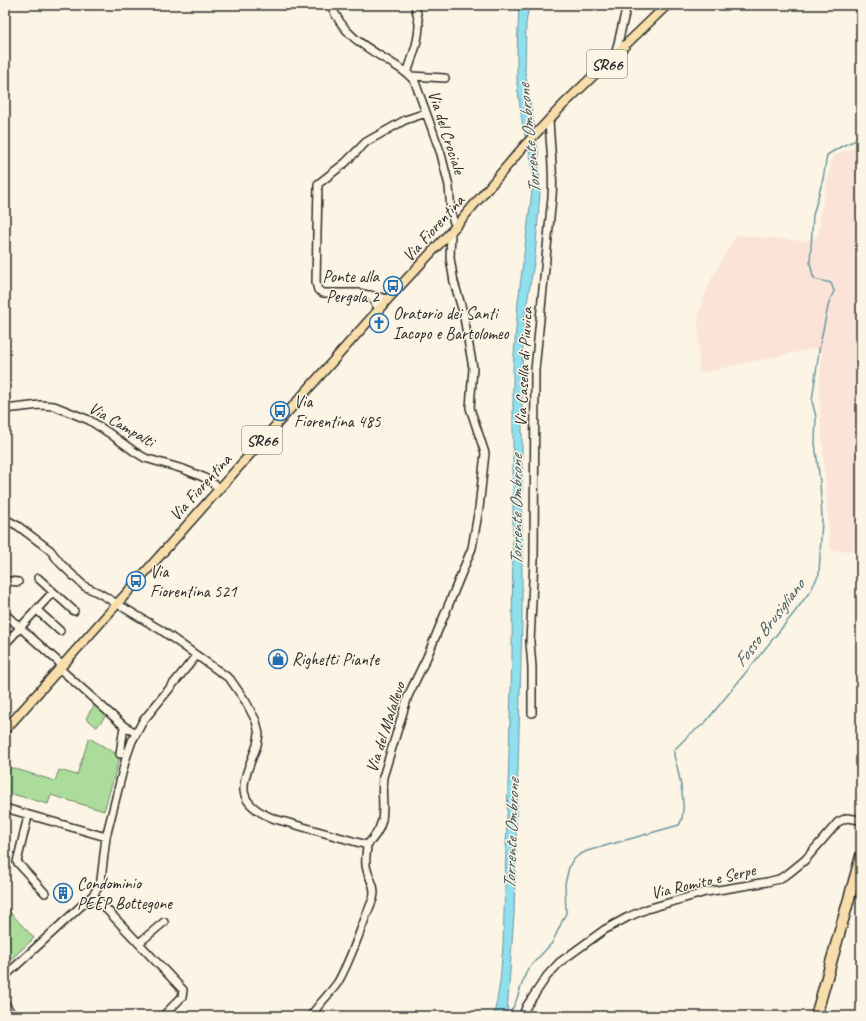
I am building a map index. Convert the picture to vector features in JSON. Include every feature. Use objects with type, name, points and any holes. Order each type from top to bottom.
[{"type":"highway","points":[[816,1016],[861,856]]},
{"type":"highway","points":[[823,1016],[861,881]]},
{"type":"main road","name":"Via Fiorentina","points":[[5,730],[60,666],[379,309],[454,229],[520,151],[548,121],[667,5]]},
{"type":"street","points":[[331,5],[339,23],[348,32],[369,49],[409,75],[445,78]]},
{"type":"street","points":[[409,75],[418,32],[418,19],[415,5]]},
{"type":"street","points":[[615,56],[627,5]]},
{"type":"street","name":"Via del Crociale","points":[[409,75],[417,87],[441,154],[449,186],[454,229]]},
{"type":"street","points":[[388,299],[352,292],[321,293],[318,290],[316,283],[318,184],[345,163],[366,142],[405,120],[426,113]]},
{"type":"street","name":"Via Casella di Piuvica","points":[[532,713],[532,667],[530,642],[534,560],[534,370],[552,197],[553,172],[548,121]]},
{"type":"street","name":"Via del Malallevo","points":[[367,845],[374,838],[381,825],[384,814],[382,788],[383,777],[408,696],[428,657],[472,548],[479,508],[485,453],[470,408],[473,368],[463,312],[454,282],[450,258],[454,229]]},
{"type":"street","points":[[370,295],[379,309]]},
{"type":"street","name":"Via Campalti","points":[[5,409],[40,405],[54,406],[89,420],[145,458],[183,469],[203,477],[220,488]]},
{"type":"street","points":[[5,519],[18,526],[50,550],[61,564],[84,586],[161,630],[230,679],[246,702],[256,721],[259,738],[243,787],[245,796],[253,807],[261,813],[275,819],[367,845],[366,865],[374,886],[373,899],[350,956],[338,981],[311,1016]]},
{"type":"street","points":[[38,578],[74,611]]},
{"type":"street","points":[[5,584],[10,581],[18,582]]},
{"type":"street","points":[[5,644],[53,592]]},
{"type":"street","points":[[37,610],[60,631]]},
{"type":"street","points":[[5,614],[124,726],[136,733]]},
{"type":"street","points":[[5,976],[93,895],[99,886],[106,836],[126,758],[136,733],[150,712],[196,656]]},
{"type":"street","points":[[120,754],[124,726]]},
{"type":"street","points":[[5,808],[28,816],[106,836]]},
{"type":"street","points":[[28,816],[17,862],[45,893]]},
{"type":"street","name":"Via Romito e Serpe","points":[[523,1016],[526,1007],[547,976],[560,962],[604,930],[647,909],[706,892],[779,879],[805,860],[838,822],[847,818],[858,819]]},
{"type":"street","points":[[93,895],[183,990],[182,997],[163,1016]]},
{"type":"street","points":[[139,943],[164,922]]},
{"type":"street","points":[[5,1004],[13,1016]]},
{"type":"shaded area","points":[[861,145],[861,550],[831,551],[819,395],[822,350],[813,349],[699,373],[698,323],[700,308],[712,277],[736,235],[804,241],[818,237],[821,210],[832,160],[835,155]]},
{"type":"green space","points":[[96,704],[107,714],[97,727],[86,719]]},
{"type":"green space","points":[[89,738],[120,756],[104,811],[51,795],[48,804],[5,792],[6,766],[55,781],[59,770],[77,775]]},
{"type":"green space","points":[[5,907],[34,938],[5,965]]},
{"type":"water","name":"Torrente Ombrone","points":[[519,5],[529,5],[526,24],[525,71],[538,151],[540,193],[535,257],[524,320],[522,371],[522,622],[514,914],[507,1014],[506,1016],[494,1016],[500,982],[503,945],[512,657],[513,368],[518,302],[533,183],[532,163],[523,128],[517,85]]},
{"type":"waterway","name":"Fosso Brusigliano","points":[[509,1016],[527,970],[552,943],[566,913],[565,884],[572,861],[587,851],[679,825],[683,814],[683,799],[674,750],[690,734],[704,724],[794,613],[811,590],[819,574],[822,519],[820,482],[815,443],[816,417],[812,401],[820,344],[829,302],[834,291],[831,283],[815,279],[813,276],[810,263],[813,215],[823,179],[827,155],[842,146],[861,138]]},
{"type":"place","name":"Ponte alla Pergola 2","points":[[393,286]]},
{"type":"place","name":"Oratorio dei Santi Iacopo e Bartolomeo","points":[[379,323]]},
{"type":"place","name":"Via Fiorentina 485","points":[[280,411]]},
{"type":"place","name":"Via Fiorentina 521","points":[[136,581]]},
{"type":"place","name":"Righetti Piante","points":[[278,659]]},
{"type":"place","name":"Condominio PEEP Bottegone","points":[[63,893]]}]
